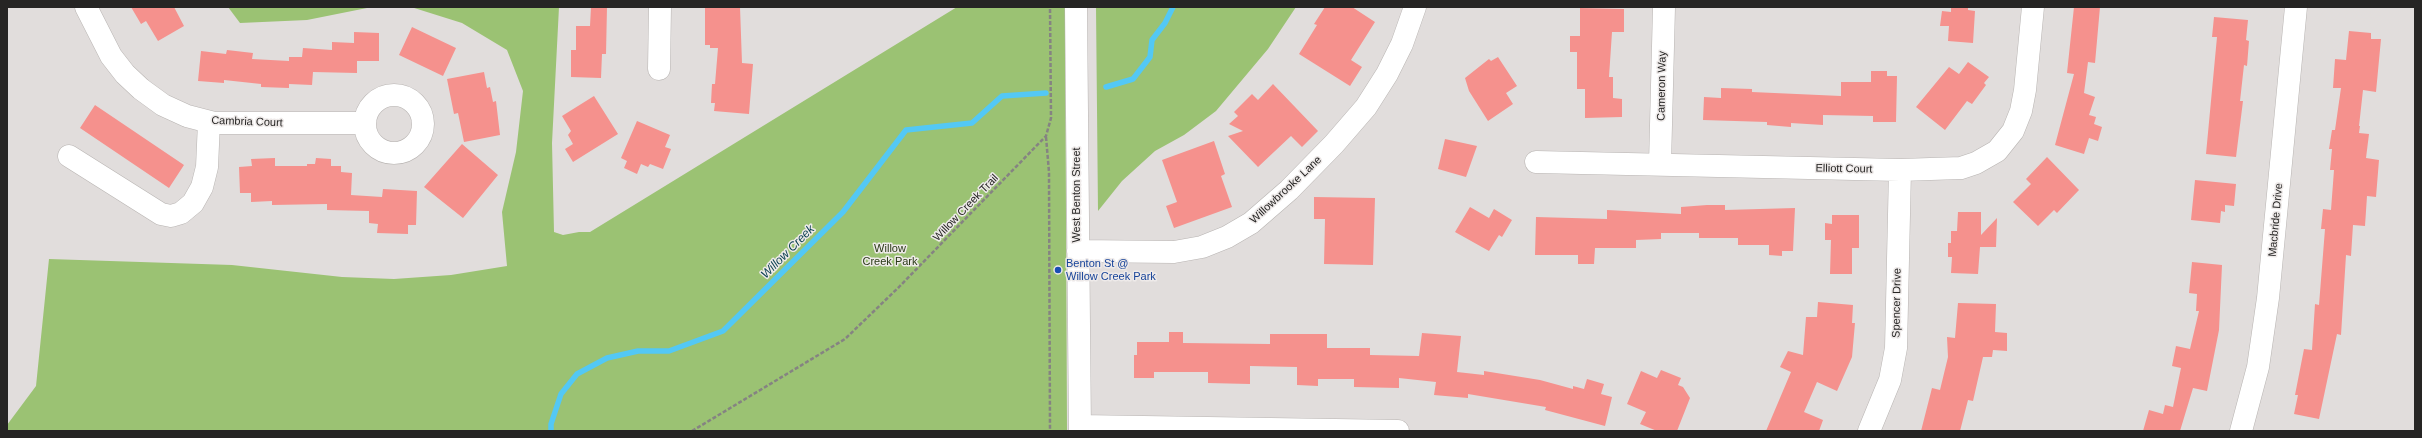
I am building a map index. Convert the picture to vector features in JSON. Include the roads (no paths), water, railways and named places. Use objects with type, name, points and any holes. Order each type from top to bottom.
[{"type":"street","name":"Cambria Court","points":[[86,7],[111,56],[140,89],[163,104],[188,116],[209,122],[364,123]]},
{"type":"street","points":[[659,69],[660,7]]},
{"type":"street","name":"West Benton Street","points":[[1076,7],[1080,428]]},
{"type":"street","name":"Willowbrooke Lane","points":[[1078,251],[1174,252],[1202,246],[1227,237],[1251,222],[1289,190],[1334,144],[1366,108],[1387,74],[1402,44],[1415,7]]},
{"type":"street","name":"Cameron Way","points":[[1660,164],[1664,7]]},
{"type":"street","name":"Elliott Court","points":[[1536,162],[1900,170],[1961,168],[1976,163],[1997,150],[2013,132],[2022,111],[2033,7]]},
{"type":"street","name":"Macbride Drive","points":[[2241,431],[2258,367],[2268,298],[2296,7]]},
{"type":"street","points":[[69,156],[160,214],[171,216],[181,213],[193,203],[202,187],[207,167],[209,122]]},
{"type":"street","name":"Spencer Drive","points":[[1869,431],[1890,380],[1896,348],[1900,170]]},
{"type":"street","points":[[1080,428],[1398,431]]},
{"type":"waterway","name":"Willow Creek","points":[[1106,87],[1133,79],[1150,57],[1152,40],[1165,23],[1173,7]]},
{"type":"waterway","name":"Willow Creek","points":[[551,431],[551,424],[561,394],[577,374],[607,358],[638,351],[669,351],[723,331],[843,212],[906,130],[972,123],[1002,96],[1046,93]]},
{"type":"place","name":"Benton St @ Willow Creek Park","points":[[1058,270]]},
{"type":"park label","name":"Willow Creek Park","points":[[890,255]]}]
